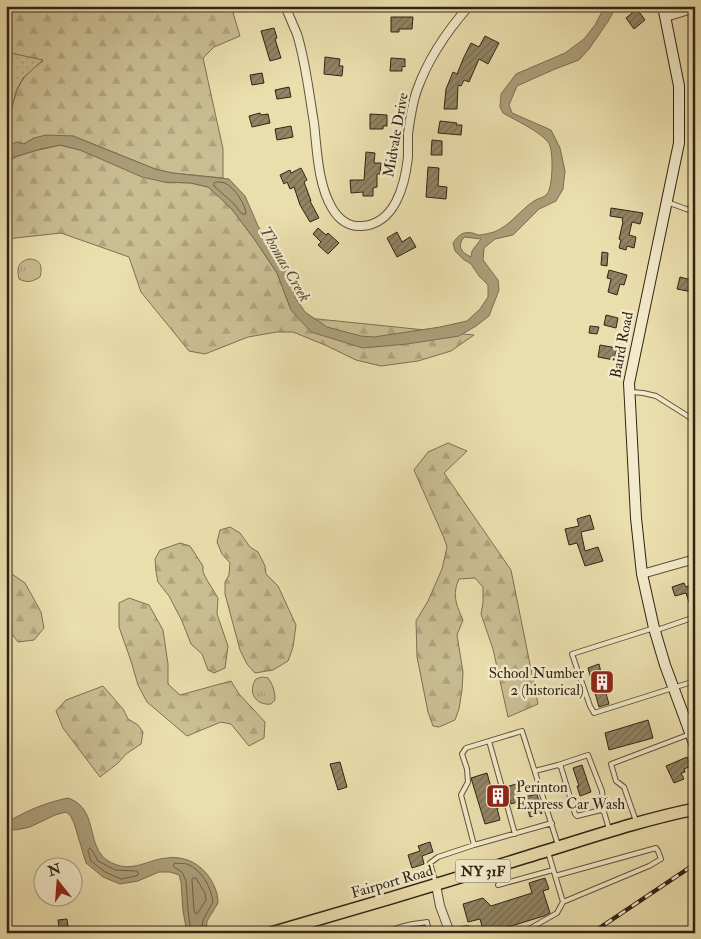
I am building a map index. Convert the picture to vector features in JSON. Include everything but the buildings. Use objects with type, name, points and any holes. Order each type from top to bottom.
[{"type":"main road","name":"Fairport Road","points":[[271,933],[305,928],[637,823],[695,809]]},
{"type":"street","name":"Midvale Drive","points":[[285,6],[297,34],[302,56],[320,171],[327,197],[330,206],[340,219],[351,226],[367,226],[381,220],[391,211],[399,196],[406,170],[408,135],[417,90],[435,54],[454,23],[468,6]]},
{"type":"street","points":[[665,11],[695,8]]},
{"type":"street","name":"Baird Road","points":[[665,11],[679,86],[679,143],[629,383],[629,392],[636,518],[642,574],[654,629],[673,688],[690,718],[693,742]]},
{"type":"street","points":[[642,574],[695,559]]},
{"type":"street","points":[[436,885],[440,906],[450,933]]},
{"type":"lane","points":[[667,202],[695,211]]},
{"type":"lane","points":[[629,392],[656,396],[694,420],[695,433]]},
{"type":"lane","points":[[695,498],[693,503],[695,530]]},
{"type":"lane","points":[[695,617],[572,654],[594,713],[695,681]]},
{"type":"lane","points":[[474,845],[461,795],[468,782],[467,769],[462,754],[466,748],[522,730],[552,823],[554,870],[563,902]]},
{"type":"lane","points":[[489,741],[515,834]]},
{"type":"lane","points":[[637,823],[624,788],[616,781],[611,764],[693,742]]},
{"type":"lane","points":[[535,771],[588,755],[602,791],[604,812],[610,832]]},
{"type":"lane","points":[[558,765],[561,767],[575,814],[577,816],[601,810],[604,812]]},
{"type":"lane","points":[[436,885],[430,863],[438,856],[552,823]]},
{"type":"lane","points":[[522,933],[557,913],[563,902],[649,866],[660,859],[656,848],[555,876]]},
{"type":"lane","points":[[498,885],[554,870]]},
{"type":"lane","points":[[388,933],[400,927],[427,922],[429,933]]},
{"type":"lane","points":[[450,933],[467,928],[471,933]]},
{"type":"green space","points":[[6,6],[231,6],[240,36],[214,47],[203,58],[223,149],[223,178],[172,173],[155,169],[73,136],[34,138],[24,144],[16,142],[8,147],[7,132],[16,93],[25,76],[43,61],[6,52]]},
{"type":"green space","points":[[6,52],[43,60],[23,78],[16,91],[6,134]]},
{"type":"green space","points":[[60,145],[80,150],[164,182],[191,183],[208,187],[231,208],[255,240],[277,273],[291,310],[298,317],[474,335],[451,351],[418,361],[381,366],[356,360],[293,332],[277,332],[248,337],[205,354],[189,351],[141,292],[129,257],[61,233],[6,239],[6,163],[24,154]]},
{"type":"green space","points":[[28,259],[35,260],[41,266],[40,277],[32,281],[19,279],[18,269],[20,264]]},
{"type":"green space","points":[[448,443],[467,451],[444,473],[511,570],[538,704],[508,717],[493,649],[481,614],[483,587],[475,578],[459,579],[455,595],[463,620],[457,635],[463,672],[462,690],[455,720],[439,727],[433,726],[428,712],[417,657],[416,621],[428,601],[442,569],[447,547],[414,470],[428,452]]},
{"type":"green space","points":[[230,527],[240,533],[250,547],[258,552],[265,566],[266,574],[278,586],[296,625],[293,647],[288,661],[273,670],[255,673],[247,664],[240,650],[225,594],[225,582],[229,575],[230,563],[222,554],[217,542],[220,530]]},
{"type":"green space","points":[[180,543],[190,546],[203,566],[203,572],[218,598],[217,614],[228,646],[225,668],[214,673],[208,670],[202,654],[191,644],[169,596],[158,582],[155,559],[160,550]]},
{"type":"green space","points":[[12,574],[25,583],[41,612],[44,628],[34,640],[18,642],[6,626],[6,575]]},
{"type":"green space","points":[[129,598],[149,605],[163,630],[168,664],[168,684],[180,695],[231,681],[239,694],[265,722],[264,738],[249,746],[231,724],[221,722],[187,736],[147,702],[138,685],[119,627],[119,603]]},
{"type":"green space","points":[[268,678],[275,694],[275,700],[271,704],[261,703],[254,697],[253,684],[256,679]]},
{"type":"green space","points":[[103,686],[123,709],[128,719],[138,725],[143,732],[141,744],[126,754],[100,777],[63,728],[56,711],[66,700]]},
{"type":"water","name":"Thomas Creek","points":[[605,6],[616,6],[609,20],[579,60],[517,86],[509,105],[512,113],[551,130],[560,148],[565,171],[563,189],[556,201],[539,209],[513,235],[495,239],[484,248],[483,260],[498,280],[499,290],[489,316],[459,336],[363,348],[311,332],[291,310],[277,273],[255,240],[231,208],[208,187],[191,183],[164,182],[142,177],[80,150],[60,145],[11,158],[6,163],[6,148],[16,142],[24,144],[34,138],[46,135],[73,136],[155,169],[172,173],[229,179],[245,196],[258,226],[287,265],[295,297],[305,312],[327,327],[361,336],[374,337],[467,321],[480,309],[488,297],[488,285],[471,264],[455,251],[453,243],[463,233],[481,235],[500,229],[529,205],[546,195],[551,184],[552,160],[548,142],[533,130],[503,113],[500,107],[501,94],[516,74],[565,53],[584,39],[595,25]],"holes":[[[464,237],[481,239],[472,251],[471,257],[461,249]]]},
{"type":"water","points":[[68,798],[79,804],[85,812],[99,852],[106,859],[117,865],[130,867],[161,859],[175,858],[190,861],[202,869],[212,881],[218,901],[207,921],[206,933],[187,933],[179,875],[170,872],[159,872],[138,881],[120,884],[103,877],[86,863],[74,823],[66,812],[30,827],[16,830],[6,829],[6,818],[11,820],[38,807]]},
{"type":"railway","points":[[592,933],[695,864]]},
{"type":"place","name":"School Number 2 (historical)","points":[[602,682]]},
{"type":"place","name":"Perinton Express Car Wash","points":[[498,796]]}]
